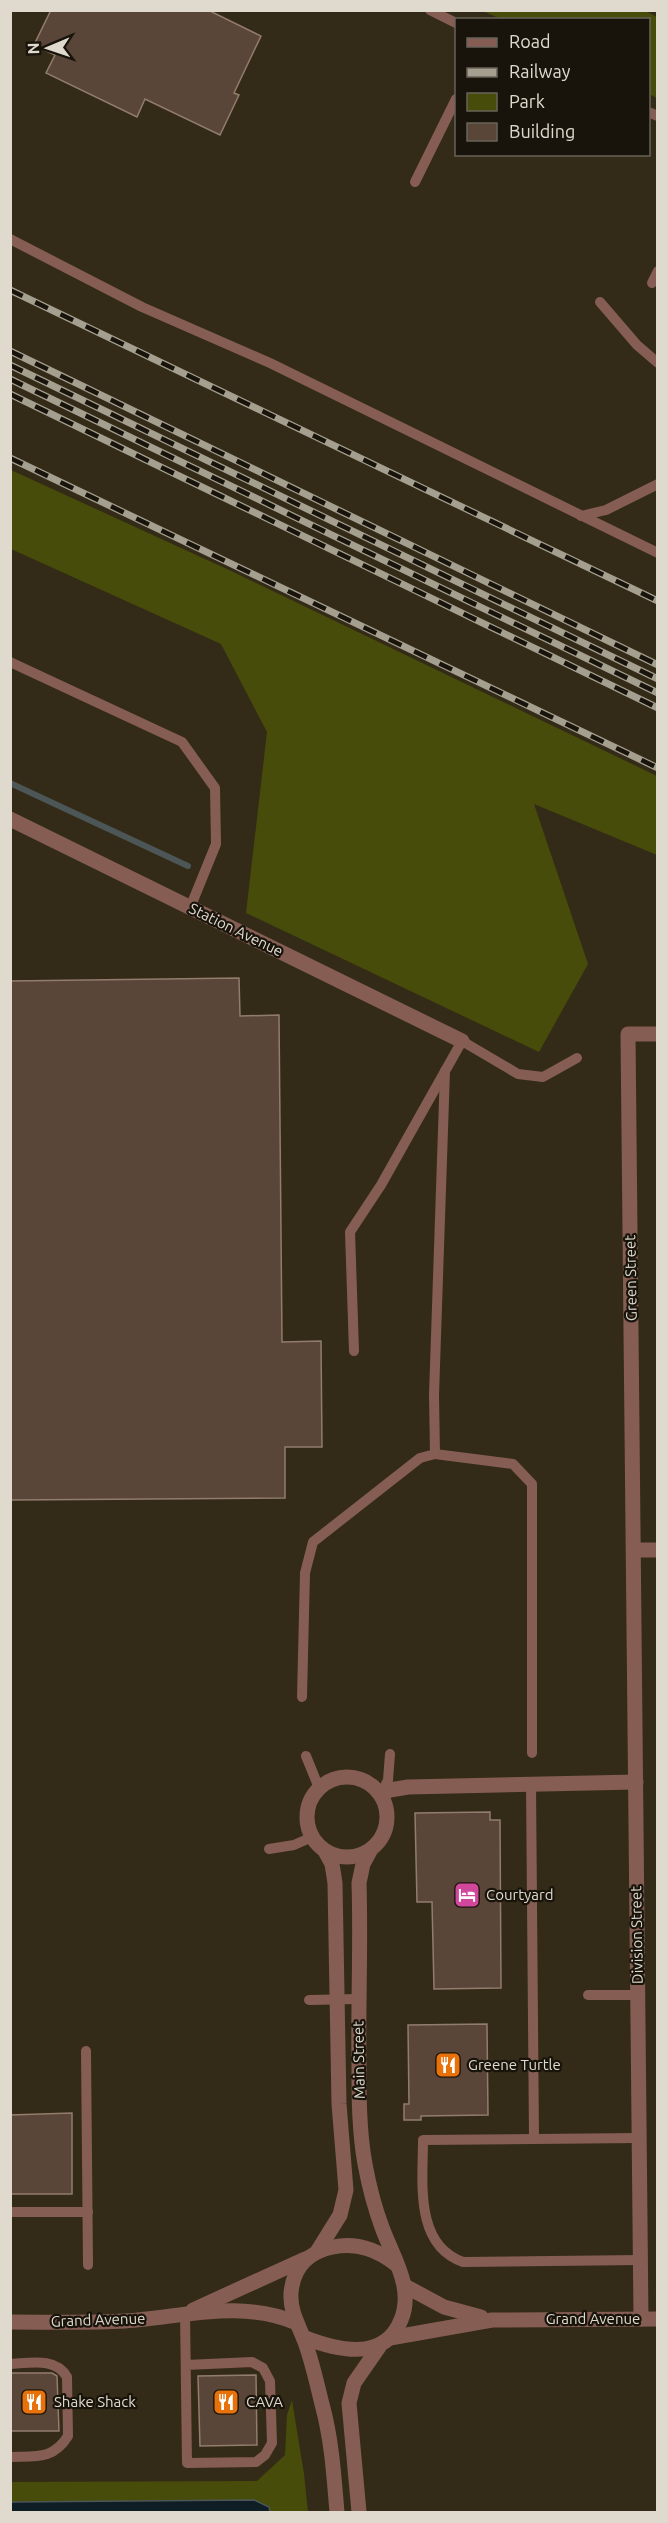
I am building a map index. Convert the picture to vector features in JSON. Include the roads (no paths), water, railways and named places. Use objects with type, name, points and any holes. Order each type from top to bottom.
[{"type":"street","name":"Station Avenue","points":[[10,819],[462,1041]]},
{"type":"street","name":"Green Street","points":[[634,1550],[628,1034],[657,1034]]},
{"type":"street","points":[[634,1550],[657,1550]]},
{"type":"street","name":"Division Street","points":[[634,1550],[641,2319]]},
{"type":"street","points":[[350,1779],[367,1783],[380,1794],[387,1811],[386,1828],[377,1845],[370,1851],[348,1856],[332,1854],[325,1851],[312,1837],[307,1821],[308,1806],[319,1788],[332,1780],[350,1779]]},
{"type":"street","points":[[380,1794],[408,1786],[636,1782]]},
{"type":"street","name":"Main Street","points":[[312,2255],[340,2216],[346,2190],[340,2113],[335,1883],[332,1864],[325,1851]]},
{"type":"street","name":"Main Street","points":[[370,1851],[363,1864],[359,1883],[360,2114],[365,2163],[378,2215],[398,2265]]},
{"type":"street","points":[[337,2512],[327,2426],[291,2304],[292,2285],[298,2268],[312,2255],[344,2245],[380,2253],[398,2265],[405,2286],[406,2303],[401,2321],[354,2383],[350,2403],[359,2512]]},
{"type":"street","name":"Grand Avenue","points":[[185,2313],[312,2255]]},
{"type":"street","name":"Grand Avenue","points":[[405,2286],[444,2307],[492,2320]]},
{"type":"street","name":"Grand Avenue","points":[[10,2322],[126,2321],[185,2313],[254,2310],[280,2316],[300,2330]]},
{"type":"street","name":"Grand Avenue","points":[[385,2342],[492,2320],[657,2319]]},
{"type":"street","points":[[300,2330],[341,2350],[385,2342]]},
{"type":"lane","points":[[430,10],[455,22]]},
{"type":"lane","points":[[415,182],[455,101]]},
{"type":"lane","points":[[10,239],[142,307],[270,363],[657,553]]},
{"type":"lane","points":[[652,283],[657,271]]},
{"type":"lane","points":[[600,302],[637,345],[657,363]]},
{"type":"lane","points":[[581,516],[606,510],[657,484]]},
{"type":"lane","points":[[10,662],[182,742],[215,788],[216,844],[190,908]]},
{"type":"lane","points":[[354,1351],[350,1232],[381,1185],[462,1041],[518,1074],[543,1077],[577,1058]]},
{"type":"lane","points":[[435,1454],[434,1383],[445,1071]]},
{"type":"lane","points":[[302,1697],[305,1573],[313,1542],[420,1458],[435,1454],[513,1464],[532,1484],[532,1753]]},
{"type":"lane","points":[[380,1794],[390,1772],[390,1754]]},
{"type":"lane","points":[[306,1756],[319,1788]]},
{"type":"lane","points":[[531,1784],[534,2139]]},
{"type":"lane","points":[[269,1849],[294,1845],[312,1837]]},
{"type":"lane","points":[[588,1995],[638,1995]]},
{"type":"lane","points":[[309,2000],[358,1999]]},
{"type":"lane","points":[[86,2051],[88,2265]]},
{"type":"lane","points":[[639,2138],[423,2140],[424,2207],[430,2230],[441,2248],[463,2262],[640,2260]]},
{"type":"lane","points":[[10,2212],[88,2212]]},
{"type":"lane","points":[[185,2313],[187,2463],[256,2462],[265,2455],[272,2443],[272,2418],[270,2381],[263,2368],[252,2362],[186,2365]]},
{"type":"lane","points":[[10,2364],[52,2363],[62,2368],[67,2376],[68,2436],[54,2453],[43,2456],[10,2457]]},
{"type":"waterway","points":[[10,783],[188,866]]},
{"type":"railway","points":[[10,290],[658,601]]},
{"type":"railway","points":[[10,351],[658,665]]},
{"type":"railway","points":[[10,365],[658,679]]},
{"type":"railway","points":[[10,379],[658,693]]},
{"type":"railway","points":[[10,394],[658,708]]},
{"type":"railway","points":[[10,458],[658,768]]},
{"type":"place","name":"Courtyard","points":[[467,1895]]},
{"type":"place","name":"Greene Turtle","points":[[448,2065]]},
{"type":"place","name":"Shake Shack","points":[[34,2402]]},
{"type":"place","name":"CAVA","points":[[226,2402]]}]
